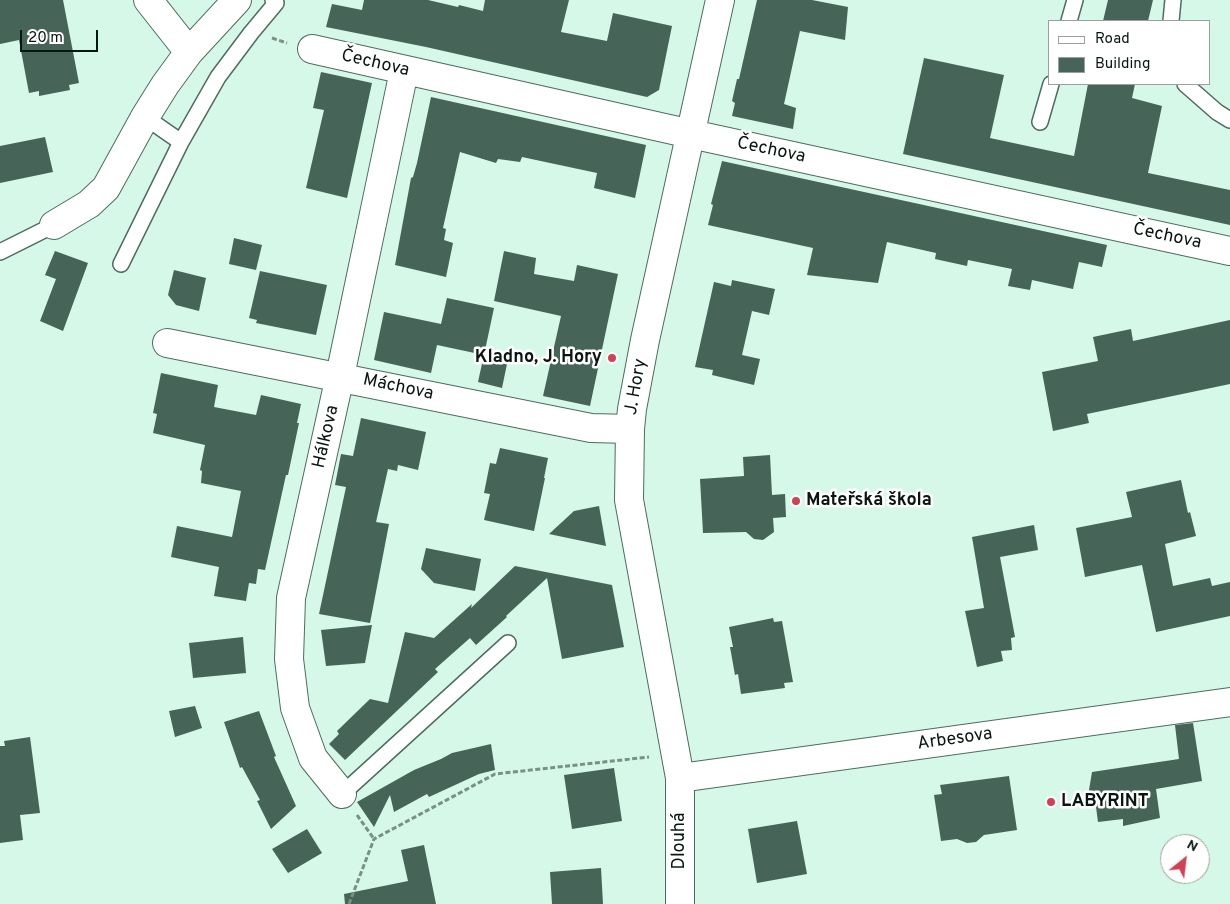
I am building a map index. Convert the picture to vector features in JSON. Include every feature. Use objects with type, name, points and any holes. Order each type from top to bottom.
[{"type":"street","points":[[148,0],[189,52]]},
{"type":"street","points":[[65,219],[98,198],[106,188],[165,85],[189,52],[237,0]]},
{"type":"street","name":"J. Hory","points":[[678,766],[629,500],[630,429],[632,409],[646,340],[720,0]]},
{"type":"street","name":"Čechova","points":[[312,49],[404,71],[1230,251]]},
{"type":"street","name":"Hálkova","points":[[342,794],[313,758],[295,708],[289,659],[290,598],[340,376],[404,71]]},
{"type":"street","name":"Máchova","points":[[167,343],[340,376],[590,428],[630,429]]},
{"type":"street","name":"Arbesova","points":[[678,766],[1230,702]]},
{"type":"street","name":"Dlouhá","points":[[678,766],[680,904]]},
{"type":"lane","points":[[1069,20],[1075,0]]},
{"type":"lane","points":[[1171,20],[1173,0]]},
{"type":"lane","points":[[121,264],[181,142],[218,77],[276,1]]},
{"type":"lane","points":[[1040,122],[1051,85]]},
{"type":"lane","points":[[1186,85],[1217,112],[1230,120]]},
{"type":"lane","points":[[145,117],[181,142]]},
{"type":"lane","points":[[0,252],[65,219]]},
{"type":"lane","points":[[342,794],[508,643]]},
{"type":"path","points":[[251,33],[312,49]]},
{"type":"path","points":[[349,904],[374,839],[495,774],[678,766]]},
{"type":"building","points":[[0,0],[63,0],[79,83],[69,85],[70,90],[39,96],[39,91],[29,93],[19,40],[0,44]]},
{"type":"building","points":[[364,0],[428,0],[483,11],[485,0],[569,0],[561,32],[607,41],[613,13],[672,26],[659,90],[647,97],[426,47],[326,27],[332,4],[362,10]]},
{"type":"building","points":[[757,0],[812,0],[848,7],[845,40],[800,31],[784,104],[796,108],[793,129],[732,116],[735,103],[732,101],[737,79],[739,79]]},
{"type":"building","points":[[1108,0],[1153,0],[1148,20],[1103,20]]},
{"type":"building","points":[[924,58],[1004,75],[990,138],[1074,156],[1088,85],[1135,85],[1132,98],[1162,106],[1148,173],[1230,190],[1230,225],[903,154]]},
{"type":"building","points":[[321,72],[372,83],[347,198],[306,188],[324,110],[313,108]]},
{"type":"building","points":[[431,97],[646,145],[635,198],[594,188],[597,173],[522,157],[520,162],[498,159],[496,163],[460,152],[443,228],[446,229],[444,240],[453,243],[446,277],[395,265],[411,178],[417,163]]},
{"type":"building","points":[[45,137],[53,172],[0,183],[0,146]]},
{"type":"building","points":[[722,161],[1107,245],[1102,267],[1079,262],[1073,289],[1032,280],[1030,290],[1008,286],[1012,269],[968,260],[967,266],[935,259],[936,253],[887,242],[878,283],[807,275],[813,248],[708,225],[713,205],[711,204]]},
{"type":"building","points":[[234,238],[262,245],[256,270],[229,264]]},
{"type":"building","points":[[55,251],[88,263],[63,331],[40,321],[56,279],[45,275]]},
{"type":"building","points":[[504,251],[536,258],[534,274],[574,281],[577,265],[618,274],[590,406],[543,396],[561,316],[494,301]]},
{"type":"building","points":[[174,270],[206,278],[199,311],[176,305],[168,295]]},
{"type":"building","points":[[260,271],[327,285],[316,335],[256,323],[257,320],[249,318]]},
{"type":"building","points":[[732,280],[775,289],[769,315],[752,311],[742,355],[760,359],[754,385],[712,375],[713,370],[695,367],[714,282],[731,286]]},
{"type":"building","points":[[447,298],[494,308],[484,355],[437,345],[431,373],[374,360],[384,312],[441,324]]},
{"type":"building","points":[[1230,320],[1230,384],[1087,414],[1089,423],[1053,431],[1042,372],[1098,361],[1093,337],[1131,329],[1133,341]]},
{"type":"building","points":[[483,359],[507,364],[502,388],[478,382]]},
{"type":"building","points":[[161,373],[218,385],[214,407],[256,415],[261,395],[301,404],[288,475],[286,475],[265,570],[258,569],[256,584],[249,583],[246,601],[214,596],[219,567],[171,557],[177,526],[232,537],[241,491],[201,483],[202,471],[200,470],[205,445],[153,433],[157,414],[153,413]]},
{"type":"building","points":[[361,418],[426,432],[418,470],[398,465],[397,471],[388,469],[376,522],[389,524],[370,623],[319,614],[346,487],[335,485],[341,454],[353,456]]},
{"type":"building","points":[[500,448],[548,458],[534,531],[484,520],[490,494],[484,493],[490,463],[496,464]]},
{"type":"building","points":[[770,455],[772,495],[785,494],[786,517],[773,518],[774,532],[763,540],[754,539],[746,532],[703,533],[700,479],[744,476],[743,457]]},
{"type":"building","points":[[1181,480],[1188,513],[1190,512],[1196,536],[1165,544],[1173,586],[1210,578],[1212,586],[1230,582],[1230,616],[1156,632],[1142,565],[1085,577],[1076,528],[1132,517],[1126,492]]},
{"type":"building","points":[[599,506],[606,546],[549,534],[574,511]]},
{"type":"building","points":[[1034,525],[1038,550],[1000,557],[1015,637],[1011,638],[1012,650],[1001,651],[1003,661],[977,667],[965,611],[984,608],[972,537]]},
{"type":"building","points":[[426,548],[481,559],[475,591],[434,583],[421,569]]},
{"type":"building","points":[[515,566],[612,585],[624,647],[562,659],[547,578],[476,645],[470,638],[435,669],[438,672],[345,760],[329,744],[339,734],[337,731],[370,699],[388,703],[405,632],[434,638],[472,604],[471,608]]},
{"type":"building","points":[[773,618],[774,622],[782,621],[793,682],[784,683],[785,688],[741,694],[738,674],[735,675],[729,627]]},
{"type":"building","points":[[372,625],[365,663],[326,666],[321,630]]},
{"type":"building","points":[[243,637],[246,673],[193,678],[189,643]]},
{"type":"building","points":[[195,706],[202,728],[175,737],[169,711]]},
{"type":"building","points":[[259,711],[276,756],[274,757],[296,806],[271,829],[257,801],[260,800],[242,767],[240,768],[224,722]]},
{"type":"building","points":[[1193,723],[1202,781],[1156,789],[1160,818],[1123,826],[1123,819],[1098,822],[1096,807],[1090,797],[1089,790],[1092,772],[1179,759],[1175,725]]},
{"type":"building","points":[[30,737],[40,813],[20,815],[23,840],[0,843],[0,746],[5,746],[4,741]]},
{"type":"building","points":[[491,744],[495,770],[479,774],[429,797],[427,794],[394,812],[390,795],[374,827],[357,802],[414,770],[452,753]]},
{"type":"building","points":[[614,768],[622,821],[572,829],[564,775]]},
{"type":"building","points":[[1009,776],[1017,830],[984,835],[976,842],[967,843],[957,839],[941,841],[934,795],[942,794],[940,785]]},
{"type":"building","points":[[797,821],[807,874],[757,883],[748,829]]},
{"type":"building","points":[[307,829],[322,853],[288,873],[272,849]]},
{"type":"building","points":[[424,845],[436,904],[345,904],[344,894],[408,881],[401,850]]},
{"type":"building","points":[[601,868],[603,904],[552,904],[550,872]]},
{"type":"place","name":"Kladno, J. Hory","points":[[612,358]]},
{"type":"place","name":"Mateřská škola","points":[[796,501]]},
{"type":"place","name":"LABYRINT","points":[[1051,802]]}]
